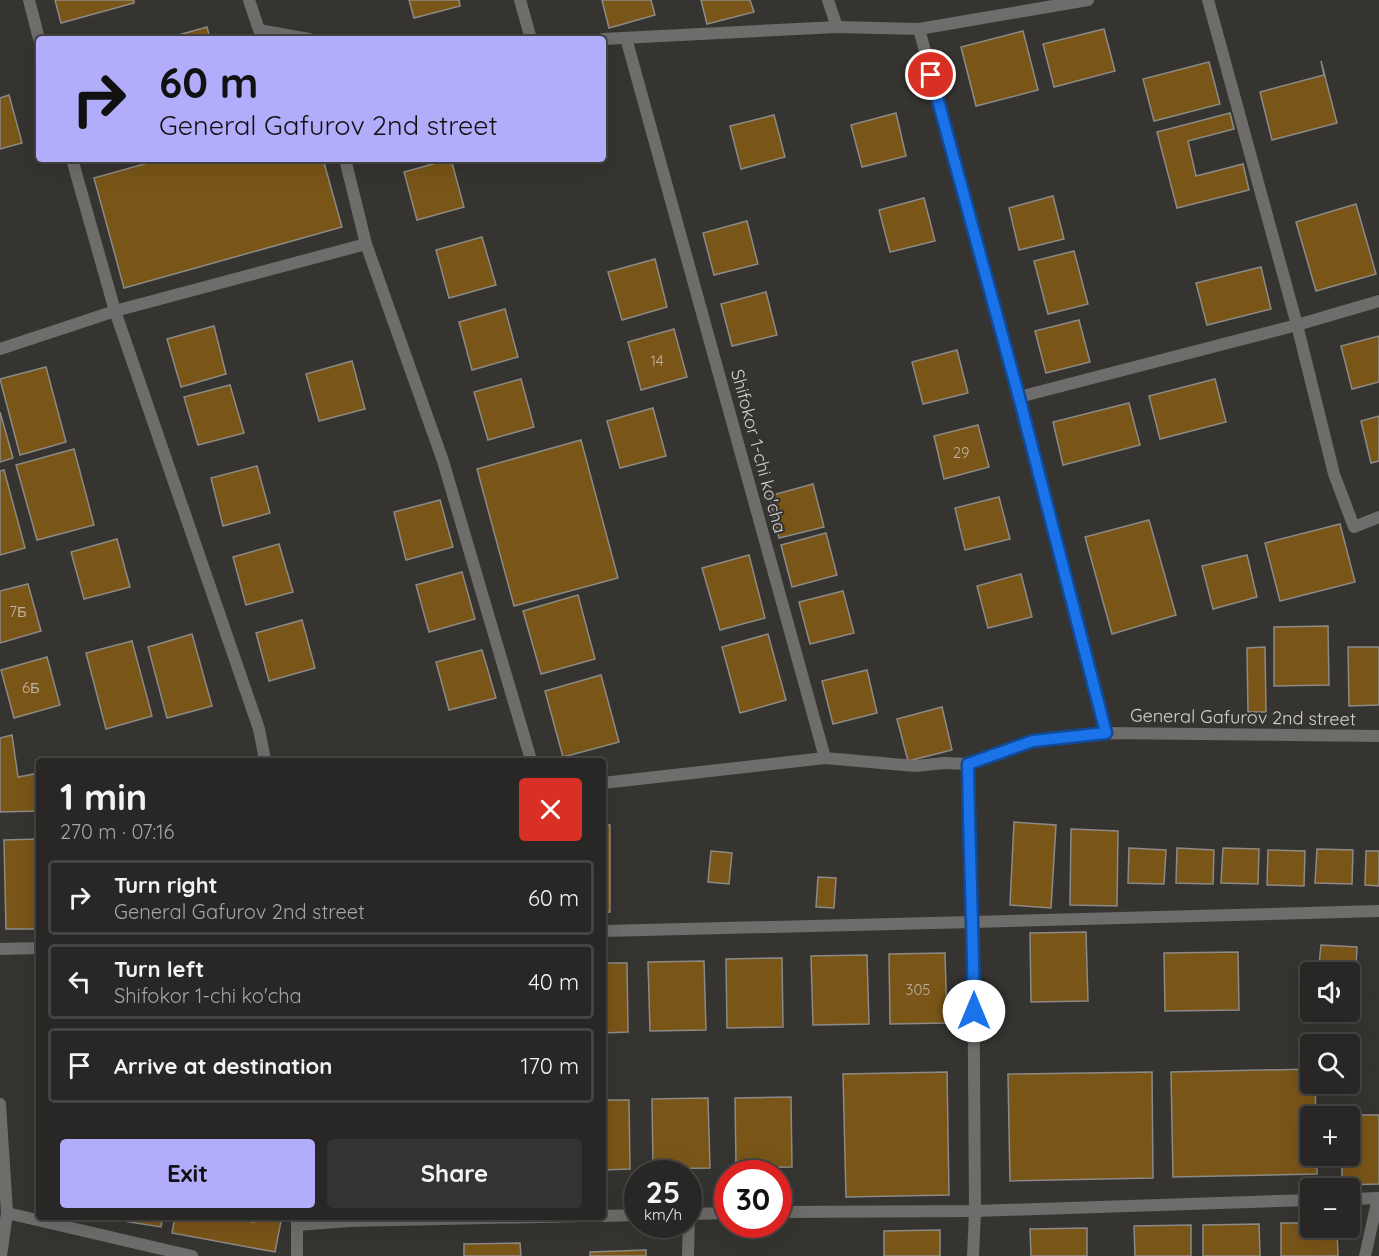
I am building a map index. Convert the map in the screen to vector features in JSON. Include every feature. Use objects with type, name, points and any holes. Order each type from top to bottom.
[{"type":"street","points":[[29,0],[38,36]]},
{"type":"street","points":[[249,0],[259,30],[292,36]]},
{"type":"street","points":[[520,0],[530,36]]},
{"type":"street","points":[[828,0],[837,27]]},
{"type":"street","points":[[606,39],[837,27],[919,28],[1088,0]]},
{"type":"street","points":[[1208,0],[1297,325],[1334,474],[1354,527],[1379,517]]},
{"type":"street","points":[[919,28],[1019,397],[1106,733]]},
{"type":"street","name":"Shifokor 1-chi ko'cha","points":[[626,38],[825,758]]},
{"type":"street","points":[[73,162],[115,311],[259,729],[265,758]]},
{"type":"street","points":[[346,162],[366,244],[443,461],[530,758]]},
{"type":"street","points":[[0,349],[115,311],[366,244]]},
{"type":"street","points":[[1019,397],[1297,325],[1379,301]]},
{"type":"street","name":"General Gafurov 2nd street","points":[[968,764],[1033,741],[1106,733],[1379,736]]},
{"type":"street","points":[[606,783],[825,758],[915,766],[945,763],[968,764],[973,922],[975,1211],[973,1256]]},
{"type":"street","points":[[606,931],[1379,911]]},
{"type":"street","points":[[0,949],[36,948]]},
{"type":"street","points":[[0,1104],[7,1213],[1,1256]]},
{"type":"street","points":[[1360,1199],[1378,1198],[1365,1256]]},
{"type":"street","points":[[792,1212],[975,1211],[1300,1200]]},
{"type":"street","points":[[7,1213],[36,1220]]},
{"type":"street","points":[[606,1216],[624,1215]]},
{"type":"street","points":[[37,1220],[192,1256]]},
{"type":"street","points":[[297,1256],[297,1221],[397,1220]]},
{"type":"street","points":[[688,1238],[688,1256]]},
{"type":"building","points":[[55,0],[134,0],[134,3],[61,23]]},
{"type":"building","points":[[409,0],[459,0],[460,6],[414,18]]},
{"type":"building","points":[[602,0],[651,0],[655,15],[609,28]]},
{"type":"building","points":[[701,0],[750,0],[754,12],[707,24]]},
{"type":"building","points":[[207,27],[209,36],[175,36]]},
{"type":"building","points":[[1104,29],[1115,71],[1054,87],[1043,44]]},
{"type":"building","points":[[1023,31],[1038,90],[976,106],[961,47]]},
{"type":"building","points":[[1321,61],[1337,123],[1272,140],[1260,92],[1324,75]]},
{"type":"building","points":[[1209,62],[1220,104],[1154,121],[1143,79]]},
{"type":"building","points":[[9,95],[22,143],[0,149],[0,98]]},
{"type":"building","points":[[896,113],[906,156],[862,167],[851,125]]},
{"type":"building","points":[[1230,113],[1234,129],[1188,141],[1196,176],[1243,164],[1249,190],[1177,208],[1157,132]]},
{"type":"building","points":[[774,115],[785,157],[741,169],[730,126]]},
{"type":"building","points":[[151,162],[324,162],[342,227],[124,288],[94,178]]},
{"type":"building","points":[[440,162],[452,162],[464,207],[417,220],[404,172]]},
{"type":"building","points":[[1053,196],[1064,239],[1019,250],[1009,208]]},
{"type":"building","points":[[924,198],[935,241],[890,252],[879,210]]},
{"type":"building","points":[[1356,204],[1376,274],[1316,291],[1296,222]]},
{"type":"building","points":[[747,221],[758,264],[714,275],[703,233]]},
{"type":"building","points":[[482,237],[496,285],[449,298],[436,250]]},
{"type":"building","points":[[1074,251],[1088,304],[1048,314],[1034,261]]},
{"type":"building","points":[[655,259],[667,307],[622,320],[608,272]]},
{"type":"building","points":[[1261,267],[1271,309],[1207,325],[1196,283]]},
{"type":"building","points":[[766,292],[777,335],[732,346],[721,304]]},
{"type":"building","points":[[505,309],[518,357],[472,370],[459,322]]},
{"type":"building","points":[[1079,320],[1090,362],[1046,373],[1035,331]]},
{"type":"building","points":[[214,326],[226,374],[181,387],[167,339]]},
{"type":"building","points":[[674,329],[687,377],[641,390],[628,342]]},
{"type":"building","points":[[1379,336],[1379,382],[1352,389],[1341,346]]},
{"type":"building","points":[[957,350],[968,393],[923,404],[912,362]]},
{"type":"building","points":[[352,361],[365,409],[319,421],[306,374]]},
{"type":"building","points":[[46,367],[66,442],[20,455],[0,379]]},
{"type":"building","points":[[521,379],[534,427],[488,440],[474,392]]},
{"type":"building","points":[[1215,379],[1226,422],[1160,439],[1149,396]]},
{"type":"building","points":[[230,385],[244,433],[198,445],[184,397]]},
{"type":"building","points":[[1129,403],[1140,445],[1063,465],[1053,422]]},
{"type":"building","points":[[653,408],[666,456],[620,468],[607,421]]},
{"type":"building","points":[[0,412],[13,458],[0,462]]},
{"type":"building","points":[[1379,416],[1379,461],[1371,463],[1361,421]]},
{"type":"building","points":[[978,425],[989,467],[944,479],[934,436]]},
{"type":"building","points":[[581,440],[618,578],[514,606],[477,469]]},
{"type":"building","points":[[74,449],[94,525],[37,540],[16,465]]},
{"type":"building","points":[[257,466],[270,513],[223,526],[211,478]]},
{"type":"building","points":[[4,470],[25,548],[0,555],[0,471]]},
{"type":"building","points":[[813,484],[824,527],[779,538],[769,496]]},
{"type":"building","points":[[999,497],[1010,539],[965,550],[955,508]]},
{"type":"building","points":[[440,500],[453,547],[406,560],[394,512]]},
{"type":"building","points":[[1149,520],[1176,615],[1112,634],[1085,537]]},
{"type":"building","points":[[1340,524],[1355,582],[1280,601],[1265,543]]},
{"type":"building","points":[[826,533],[837,575],[792,587],[781,545]]},
{"type":"building","points":[[117,539],[130,587],[84,599],[71,552]]},
{"type":"building","points":[[279,544],[293,592],[246,605],[233,557]]},
{"type":"building","points":[[749,555],[765,618],[720,630],[702,568]]},
{"type":"building","points":[[1247,555],[1257,597],[1213,609],[1202,566]]},
{"type":"building","points":[[462,572],[475,619],[429,632],[416,585]]},
{"type":"building","points":[[1021,574],[1032,617],[988,628],[977,586]]},
{"type":"building","points":[[28,584],[41,631],[0,643],[0,591]]},
{"type":"building","points":[[843,591],[854,633],[810,644],[799,602]]},
{"type":"building","points":[[578,595],[595,659],[541,674],[523,611]]},
{"type":"building","points":[[302,620],[315,668],[269,681],[256,633]]},
{"type":"building","points":[[1328,626],[1329,685],[1274,686],[1274,627]]},
{"type":"building","points":[[192,634],[212,706],[167,718],[148,647]]},
{"type":"building","points":[[768,634],[786,700],[740,713],[722,647]]},
{"type":"building","points":[[132,641],[152,716],[106,729],[86,653]]},
{"type":"building","points":[[1265,647],[1266,712],[1248,712],[1247,648]]},
{"type":"building","points":[[1348,647],[1379,647],[1379,705],[1349,706]]},
{"type":"building","points":[[482,650],[496,698],[449,710],[436,662]]},
{"type":"building","points":[[47,657],[60,705],[14,718],[1,670]]},
{"type":"building","points":[[867,670],[877,713],[833,724],[822,681]]},
{"type":"building","points":[[601,675],[619,742],[563,757],[545,691]]},
{"type":"building","points":[[942,707],[952,750],[908,761],[897,719]]},
{"type":"building","points":[[12,735],[18,777],[36,774],[36,811],[0,812],[0,738]]},
{"type":"building","points":[[1014,822],[1056,825],[1051,908],[1010,905]]},
{"type":"building","points":[[606,825],[610,825],[610,912],[606,912]]},
{"type":"building","points":[[1071,829],[1118,831],[1117,906],[1070,905]]},
{"type":"building","points":[[36,839],[36,929],[6,929],[4,840]]},
{"type":"building","points":[[1129,848],[1166,850],[1164,884],[1128,883]]},
{"type":"building","points":[[1177,848],[1214,850],[1213,884],[1176,883]]},
{"type":"building","points":[[1223,848],[1259,849],[1258,884],[1221,883]]},
{"type":"building","points":[[1317,849],[1353,850],[1352,884],[1315,883]]},
{"type":"building","points":[[1268,850],[1305,851],[1304,886],[1267,885]]},
{"type":"building","points":[[711,851],[732,853],[729,884],[708,882]]},
{"type":"building","points":[[1366,851],[1379,851],[1379,886],[1365,885]]},
{"type":"building","points":[[818,877],[836,878],[834,908],[816,907]]},
{"type":"building","points":[[1086,932],[1088,1001],[1031,1002],[1030,933]]},
{"type":"building","points":[[1321,945],[1357,947],[1356,962],[1319,962]]},
{"type":"building","points":[[1238,952],[1239,1010],[1165,1011],[1164,953]]},
{"type":"building","points":[[945,953],[947,1023],[890,1024],[889,954]]},
{"type":"building","points":[[867,955],[869,1024],[813,1025],[811,956]]},
{"type":"building","points":[[782,958],[783,1027],[727,1028],[726,959]]},
{"type":"building","points":[[704,961],[706,1030],[650,1031],[648,962]]},
{"type":"building","points":[[606,963],[627,963],[628,1032],[606,1033]]},
{"type":"building","points":[[1300,1069],[1300,1094],[1315,1094],[1316,1106],[1300,1106],[1300,1166],[1317,1166],[1317,1174],[1173,1177],[1171,1072]]},
{"type":"building","points":[[947,1072],[949,1195],[846,1197],[843,1074]]},
{"type":"building","points":[[1152,1072],[1153,1178],[1010,1181],[1008,1074]]},
{"type":"building","points":[[791,1097],[792,1160],[736,1160],[735,1098]]},
{"type":"building","points":[[708,1098],[710,1168],[702,1168],[702,1160],[653,1160],[652,1099]]},
{"type":"building","points":[[606,1100],[629,1100],[630,1160],[624,1160],[624,1169],[606,1170]]},
{"type":"building","points":[[1360,1115],[1379,1115],[1379,1184],[1360,1185],[1360,1178],[1342,1178],[1342,1166],[1360,1166]]},
{"type":"building","points":[[117,1220],[162,1220],[161,1227]]},
{"type":"building","points":[[174,1220],[254,1222],[254,1220],[281,1220],[275,1252],[172,1233]]},
{"type":"building","points":[[1281,1223],[1300,1223],[1300,1238],[1337,1238],[1338,1256],[1281,1256]]},
{"type":"building","points":[[1259,1224],[1260,1256],[1203,1256],[1203,1225]]},
{"type":"building","points":[[1191,1225],[1191,1256],[1135,1256],[1134,1226]]},
{"type":"building","points":[[1087,1228],[1087,1256],[1031,1256],[1030,1229]]},
{"type":"building","points":[[940,1230],[940,1256],[884,1256],[884,1231]]},
{"type":"building","points":[[520,1243],[521,1256],[464,1256],[464,1244]]},
{"type":"building","points":[[646,1250],[646,1256],[590,1256],[590,1252]]},
{"type":"route","points":[[931,75],[1019,397],[1106,733],[1033,741],[968,764],[974,1011]]}]
